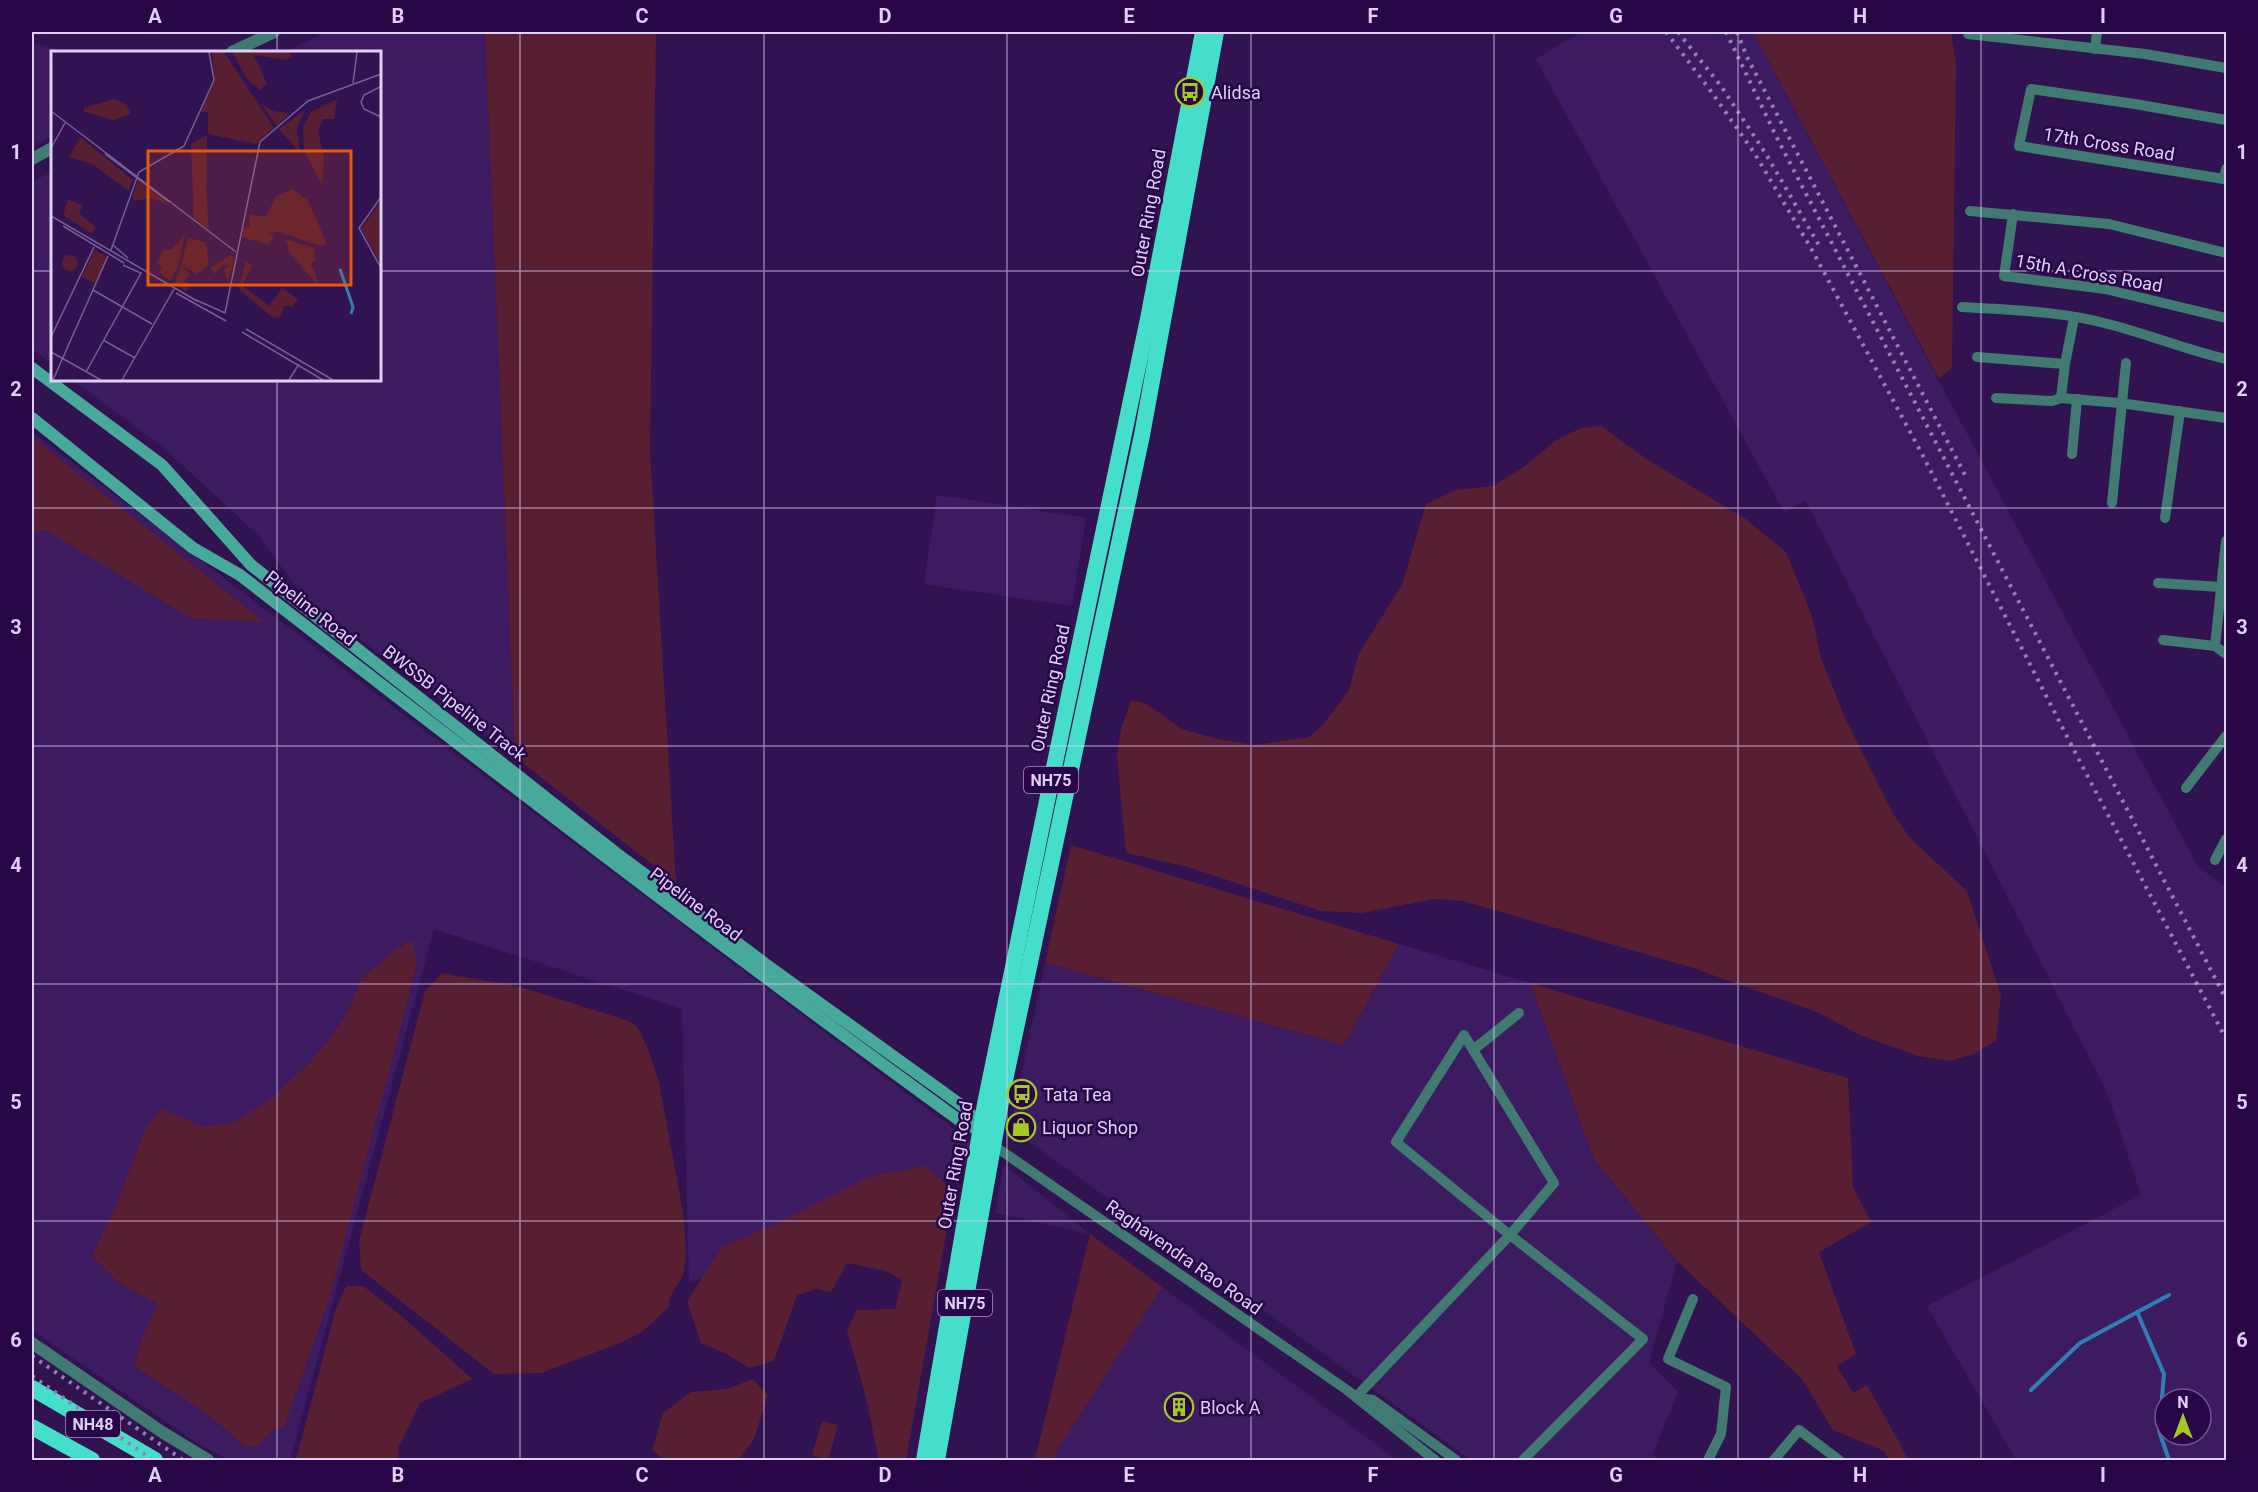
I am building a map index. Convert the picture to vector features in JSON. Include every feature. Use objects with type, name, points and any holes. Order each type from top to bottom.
[{"type":"highway","name":"Outer Ring Road","points":[[924,1461],[981,1131],[1051,779],[1148,319],[1203,32]]},
{"type":"highway","name":"Outer Ring Road","points":[[937,1461],[1004,1085],[1142,435],[1216,32]]},
{"type":"highway","name":"NH48","points":[[32,1388],[155,1461]]},
{"type":"highway","name":"NH48","points":[[32,1427],[92,1461]]},
{"type":"main road","name":"BWSSB Pipeline Track","points":[[32,368],[162,465],[250,565],[616,853]]},
{"type":"main road","name":"Pipeline Road","points":[[32,418],[193,548],[240,575],[606,859],[781,991],[963,1123],[981,1131]]},
{"type":"main road","name":"Pipeline Road","points":[[616,853],[766,965],[968,1110],[981,1131]]},
{"type":"main road","points":[[927,1097],[935,1086]]},
{"type":"street","points":[[234,51],[274,32]]},
{"type":"street","points":[[2095,49],[2097,32]]},
{"type":"street","points":[[1968,34],[2145,54],[2226,68]]},
{"type":"street","name":"17th Cross Road","points":[[2226,120],[2031,89],[2019,146],[2223,179],[2226,169]]},
{"type":"street","points":[[32,159],[51,149]]},
{"type":"street","points":[[1970,211],[2109,224],[2226,253]]},
{"type":"street","name":"15th A Cross Road","points":[[2013,214],[2004,276],[2104,289],[2226,318]]},
{"type":"street","points":[[1962,306],[2034,312],[2107,323],[2189,351],[2226,359]]},
{"type":"street","points":[[2061,398],[2074,318]]},
{"type":"street","points":[[1977,357],[2065,364]]},
{"type":"street","points":[[2112,503],[2120,403],[2126,363]]},
{"type":"street","points":[[1996,398],[2052,401],[2061,398],[2077,399],[2226,418]]},
{"type":"street","points":[[2072,454],[2077,399]]},
{"type":"street","points":[[2165,518],[2180,411]]},
{"type":"street","points":[[2215,646],[2226,540]]},
{"type":"street","points":[[2158,583],[2221,587]]},
{"type":"street","points":[[2163,640],[2215,646],[2226,654]]},
{"type":"street","points":[[2186,788],[2226,736]]},
{"type":"street","points":[[2215,860],[2226,839]]},
{"type":"street","points":[[1473,1050],[1519,1013]]},
{"type":"street","points":[[1356,1397],[1510,1235],[1554,1183],[1464,1035],[1396,1142],[1510,1235],[1643,1339],[1523,1461]]},
{"type":"street","name":"Raghavendra Rao Road","points":[[993,1145],[1356,1397],[1435,1461]]},
{"type":"street","points":[[1693,1299],[1668,1359],[1726,1387],[1722,1434],[1708,1461]]},
{"type":"street","points":[[32,1342],[208,1461]]},
{"type":"street","name":"Raghavendra Rao Road","points":[[1356,1397],[1373,1400],[1456,1461]]},
{"type":"street","points":[[1774,1461],[1799,1430],[1839,1461]]},
{"type":"shaded area","points":[[326,32],[485,32],[515,757],[303,596],[258,535],[164,448],[74,381],[381,381],[381,51],[287,51]]},
{"type":"shaded area","points":[[485,32],[656,32],[650,451],[676,883],[515,757]]},
{"type":"shaded area","points":[[1581,32],[1753,32],[2198,867],[2226,887],[2226,1460],[2016,1460],[1927,1306],[2141,1195],[2107,1092],[1805,500],[1784,512],[1536,59]]},
{"type":"shaded area","points":[[1753,32],[1951,32],[1956,64],[1952,368],[1939,379]]},
{"type":"shaded area","points":[[32,43],[65,51],[51,51],[51,136],[32,146]]},
{"type":"shaded area","points":[[51,172],[51,363],[32,348],[32,182]]},
{"type":"shaded area","points":[[1601,426],[1648,460],[1747,520],[1786,552],[1812,616],[1821,658],[1846,720],[1893,814],[1911,839],[1967,891],[2001,995],[1996,1040],[1974,1054],[1949,1061],[1918,1056],[1860,1035],[1817,1012],[1690,967],[1463,901],[1434,899],[1362,913],[1321,911],[1188,867],[1126,853],[1117,756],[1121,729],[1131,700],[1145,703],[1182,729],[1217,739],[1254,745],[1309,737],[1322,726],[1349,690],[1359,653],[1402,585],[1426,504],[1456,490],[1493,486],[1525,466],[1555,441],[1581,428]]},
{"type":"shaded area","points":[[32,432],[971,1142],[967,1165],[961,1162],[954,1164],[953,1176],[689,1283],[682,1009],[434,929],[290,1460],[228,1460],[197,1443],[32,1330]]},
{"type":"shaded area","points":[[32,437],[264,622],[190,618],[46,530],[32,532]]},
{"type":"shaded area","points":[[937,495],[1086,518],[1072,606],[924,584]]},
{"type":"shaded area","points":[[1071,845],[1399,944],[1344,1045],[1045,963]]},
{"type":"shaded area","points":[[412,940],[417,964],[330,1296],[284,1427],[271,1431],[256,1447],[244,1446],[209,1415],[134,1366],[142,1338],[158,1304],[118,1282],[92,1256],[117,1203],[146,1127],[161,1109],[203,1127],[235,1122],[271,1099],[307,1065],[331,1038],[349,1009],[361,978],[394,951]]},
{"type":"shaded area","points":[[1399,944],[1530,983],[1594,1159],[1677,1261],[1649,1363],[1678,1392],[1652,1455],[1660,1460],[1471,1460],[1010,1128],[1045,963],[1344,1045]]},
{"type":"shaded area","points":[[442,973],[521,987],[629,1021],[638,1028],[659,1082],[684,1218],[686,1253],[683,1276],[670,1297],[668,1308],[642,1332],[542,1373],[494,1374],[361,1270],[359,1241],[425,991]]},
{"type":"shaded area","points":[[1530,983],[1848,1078],[1853,1187],[1871,1222],[1819,1252],[1856,1354],[1837,1366],[1853,1393],[1867,1385],[1909,1460],[1889,1460],[1884,1451],[1833,1430],[1802,1379],[1677,1261],[1594,1159]]},
{"type":"shaded area","points":[[1004,1165],[1090,1234],[995,1213]]},
{"type":"shaded area","points":[[925,1166],[949,1186],[953,1195],[906,1460],[879,1460],[865,1394],[847,1330],[857,1310],[895,1309],[902,1280],[886,1271],[847,1263],[831,1292],[817,1289],[797,1295],[774,1361],[749,1368],[727,1354],[701,1343],[687,1301],[722,1247],[772,1226],[871,1176]]},
{"type":"shaded area","points":[[1090,1234],[1397,1460],[1035,1460]]},
{"type":"shaded area","points":[[1090,1234],[1162,1287],[1051,1460],[1035,1460]]},
{"type":"shaded area","points":[[346,1286],[363,1286],[398,1313],[472,1379],[420,1403],[398,1448],[399,1460],[296,1460],[335,1312]]},
{"type":"shaded area","points":[[753,1379],[768,1395],[754,1439],[739,1460],[665,1460],[652,1450],[663,1413],[691,1392],[727,1389]]},
{"type":"shaded area","points":[[822,1421],[838,1425],[828,1460],[812,1455]]},
{"type":"waterway","points":[[2031,1390],[2080,1343],[2169,1295]]},
{"type":"waterway","points":[[2137,1312],[2164,1374],[2159,1431],[2169,1460]]},
{"type":"railway","points":[[1666,32],[1755,154],[1812,250],[1922,454],[2226,1039]]},
{"type":"railway","points":[[1678,32],[1721,86],[1766,154],[1820,247]]},
{"type":"railway","points":[[1726,32],[1777,138],[2226,999]]},
{"type":"railway","points":[[1737,32],[1747,57],[1965,475]]},
{"type":"railway","points":[[32,1356],[183,1460]]},
{"type":"railway","points":[[32,1376],[153,1460]]},
{"type":"place","name":"Alidsa","points":[[1190,92]]},
{"type":"place","name":"Tata Tea","points":[[1022,1094]]},
{"type":"place","name":"Liquor Shop","points":[[1021,1127]]},
{"type":"place","name":"Block A","points":[[1179,1407]]}]
